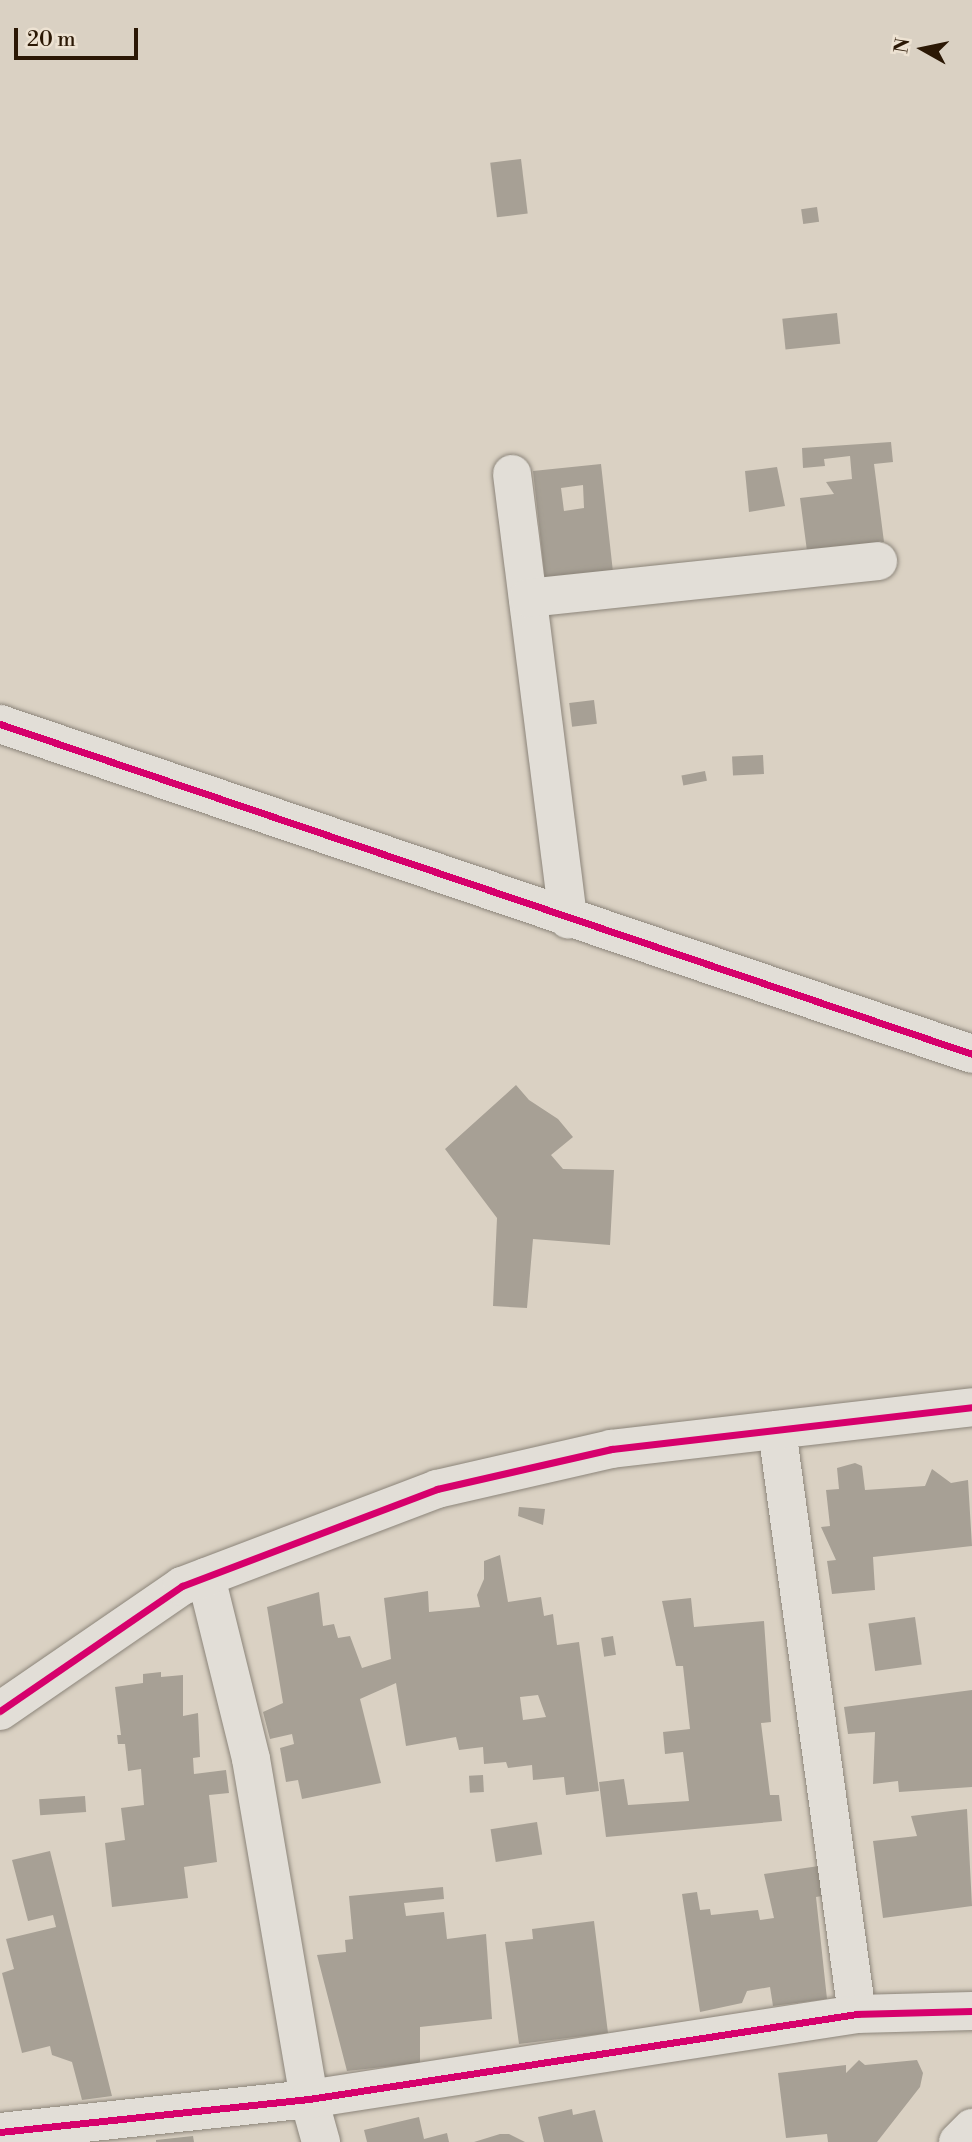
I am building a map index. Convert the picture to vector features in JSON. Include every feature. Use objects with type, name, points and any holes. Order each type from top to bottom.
[{"type":"street","points":[[512,474],[568,919]]},
{"type":"street","points":[[528,598],[878,561]]},
{"type":"street","points":[[0,724],[972,1054]]},
{"type":"street","points":[[0,1711],[182,1586],[437,1489],[611,1449],[972,1407]]},
{"type":"street","points":[[777,1430],[857,2014]]},
{"type":"street","points":[[206,1577],[251,1759],[309,2099],[321,2142]]},
{"type":"street","points":[[0,2132],[309,2099],[857,2014],[972,2011]]},
{"type":"street","points":[[958,2142],[972,2128]]},
{"type":"building","points":[[521,159],[528,214],[497,217],[490,163]]},
{"type":"building","points":[[817,207],[819,222],[803,224],[801,209]]},
{"type":"building","points":[[837,313],[840,344],[786,350],[782,319]]},
{"type":"building","points":[[891,442],[893,462],[874,464],[884,542],[807,551],[800,498],[834,494],[826,482],[852,479],[850,456],[824,459],[825,466],[803,468],[802,448]]},
{"type":"building","points":[[601,464],[613,572],[545,580],[533,471]],"holes":[[[583,485],[584,508],[564,511],[561,488]]]},
{"type":"building","points":[[777,467],[785,506],[749,512],[745,471]]},
{"type":"building","points":[[594,700],[597,724],[572,727],[569,703]]},
{"type":"building","points":[[763,755],[764,774],[733,776],[732,757]]},
{"type":"building","points":[[705,771],[707,781],[683,785],[681,776]]},
{"type":"building","points":[[516,1085],[529,1100],[558,1119],[573,1137],[551,1155],[563,1169],[614,1170],[610,1245],[533,1239],[527,1308],[493,1306],[497,1218],[445,1149]]},
{"type":"building","points":[[855,1463],[862,1466],[865,1490],[925,1486],[932,1469],[951,1483],[968,1480],[972,1546],[873,1557],[875,1590],[832,1594],[827,1561],[836,1560],[821,1527],[830,1526],[826,1490],[839,1489],[837,1468]]},
{"type":"building","points":[[519,1507],[545,1509],[543,1525],[518,1516]]},
{"type":"building","points":[[500,1555],[508,1602],[541,1597],[544,1616],[553,1614],[557,1645],[579,1642],[599,1791],[566,1795],[564,1777],[533,1780],[532,1765],[508,1768],[506,1762],[484,1764],[483,1747],[459,1750],[456,1737],[406,1746],[396,1683],[360,1699],[381,1783],[302,1799],[298,1780],[286,1782],[280,1748],[294,1744],[292,1734],[270,1739],[263,1712],[283,1703],[267,1607],[319,1592],[323,1626],[334,1624],[338,1638],[350,1636],[362,1668],[391,1659],[384,1598],[428,1591],[429,1612],[480,1607],[477,1595],[484,1579],[484,1561]],"holes":[[[538,1695],[546,1717],[523,1720],[520,1697]]]},
{"type":"building","points":[[691,1598],[694,1627],[764,1621],[771,1722],[761,1723],[770,1795],[779,1795],[782,1821],[606,1837],[599,1782],[624,1779],[628,1805],[689,1801],[683,1752],[665,1754],[663,1732],[690,1729],[683,1666],[676,1666],[662,1601]]},
{"type":"building","points":[[915,1617],[922,1665],[875,1671],[868,1624]]},
{"type":"building","points":[[613,1636],[616,1655],[604,1657],[601,1638]]},
{"type":"building","points":[[161,1672],[161,1677],[183,1675],[183,1716],[198,1713],[200,1757],[193,1758],[194,1774],[226,1770],[229,1793],[209,1795],[217,1862],[184,1867],[188,1898],[112,1907],[105,1843],[125,1840],[121,1808],[144,1805],[141,1769],[128,1771],[125,1744],[118,1744],[117,1735],[121,1735],[115,1687],[143,1683],[143,1674]]},
{"type":"building","points":[[972,1690],[972,1787],[899,1792],[898,1781],[873,1784],[875,1732],[848,1734],[844,1707]]},
{"type":"building","points":[[483,1775],[484,1792],[470,1793],[469,1776]]},
{"type":"building","points":[[85,1796],[86,1812],[40,1815],[39,1799]]},
{"type":"building","points":[[967,1809],[972,1906],[883,1918],[873,1841],[917,1836],[911,1816]]},
{"type":"building","points":[[537,1822],[542,1855],[496,1862],[491,1829]]},
{"type":"building","points":[[50,1851],[112,2096],[82,2100],[72,2062],[52,2055],[50,2046],[22,2053],[2,1973],[14,1969],[6,1939],[56,1927],[53,1915],[28,1921],[12,1860]]},
{"type":"building","points":[[819,1866],[822,1896],[816,1897],[827,1999],[773,2006],[770,1987],[747,1991],[742,2003],[700,2012],[682,1894],[697,1892],[700,1910],[710,1909],[711,1915],[758,1910],[760,1920],[774,1918],[764,1874]]},
{"type":"building","points":[[443,1887],[444,1899],[404,1903],[406,1916],[444,1912],[447,1939],[486,1934],[492,2019],[420,2027],[420,2063],[347,2071],[317,1955],[346,1952],[345,1940],[353,1939],[349,1896]]},
{"type":"building","points":[[594,1921],[608,2033],[519,2044],[505,1942],[533,1939],[532,1929]]},
{"type":"building","points":[[859,2060],[865,2065],[917,2060],[923,2073],[920,2087],[877,2142],[828,2142],[827,2134],[786,2138],[778,2073],[846,2065],[846,2073]]},
{"type":"building","points":[[572,2109],[573,2115],[595,2110],[603,2142],[544,2142],[538,2117]]},
{"type":"building","points":[[419,2117],[424,2139],[447,2133],[449,2142],[367,2142],[364,2130]]},
{"type":"building","points":[[500,2134],[509,2134],[525,2142],[474,2142]]},
{"type":"building","points":[[193,2136],[194,2142],[156,2142],[156,2140]]},
{"type":"cycle path","points":[[0,724],[972,1054]]},
{"type":"cycle path","points":[[0,1711],[182,1586],[437,1489],[611,1449],[972,1407]]},
{"type":"cycle path","points":[[0,2132],[309,2099],[857,2014],[972,2011]]}]
